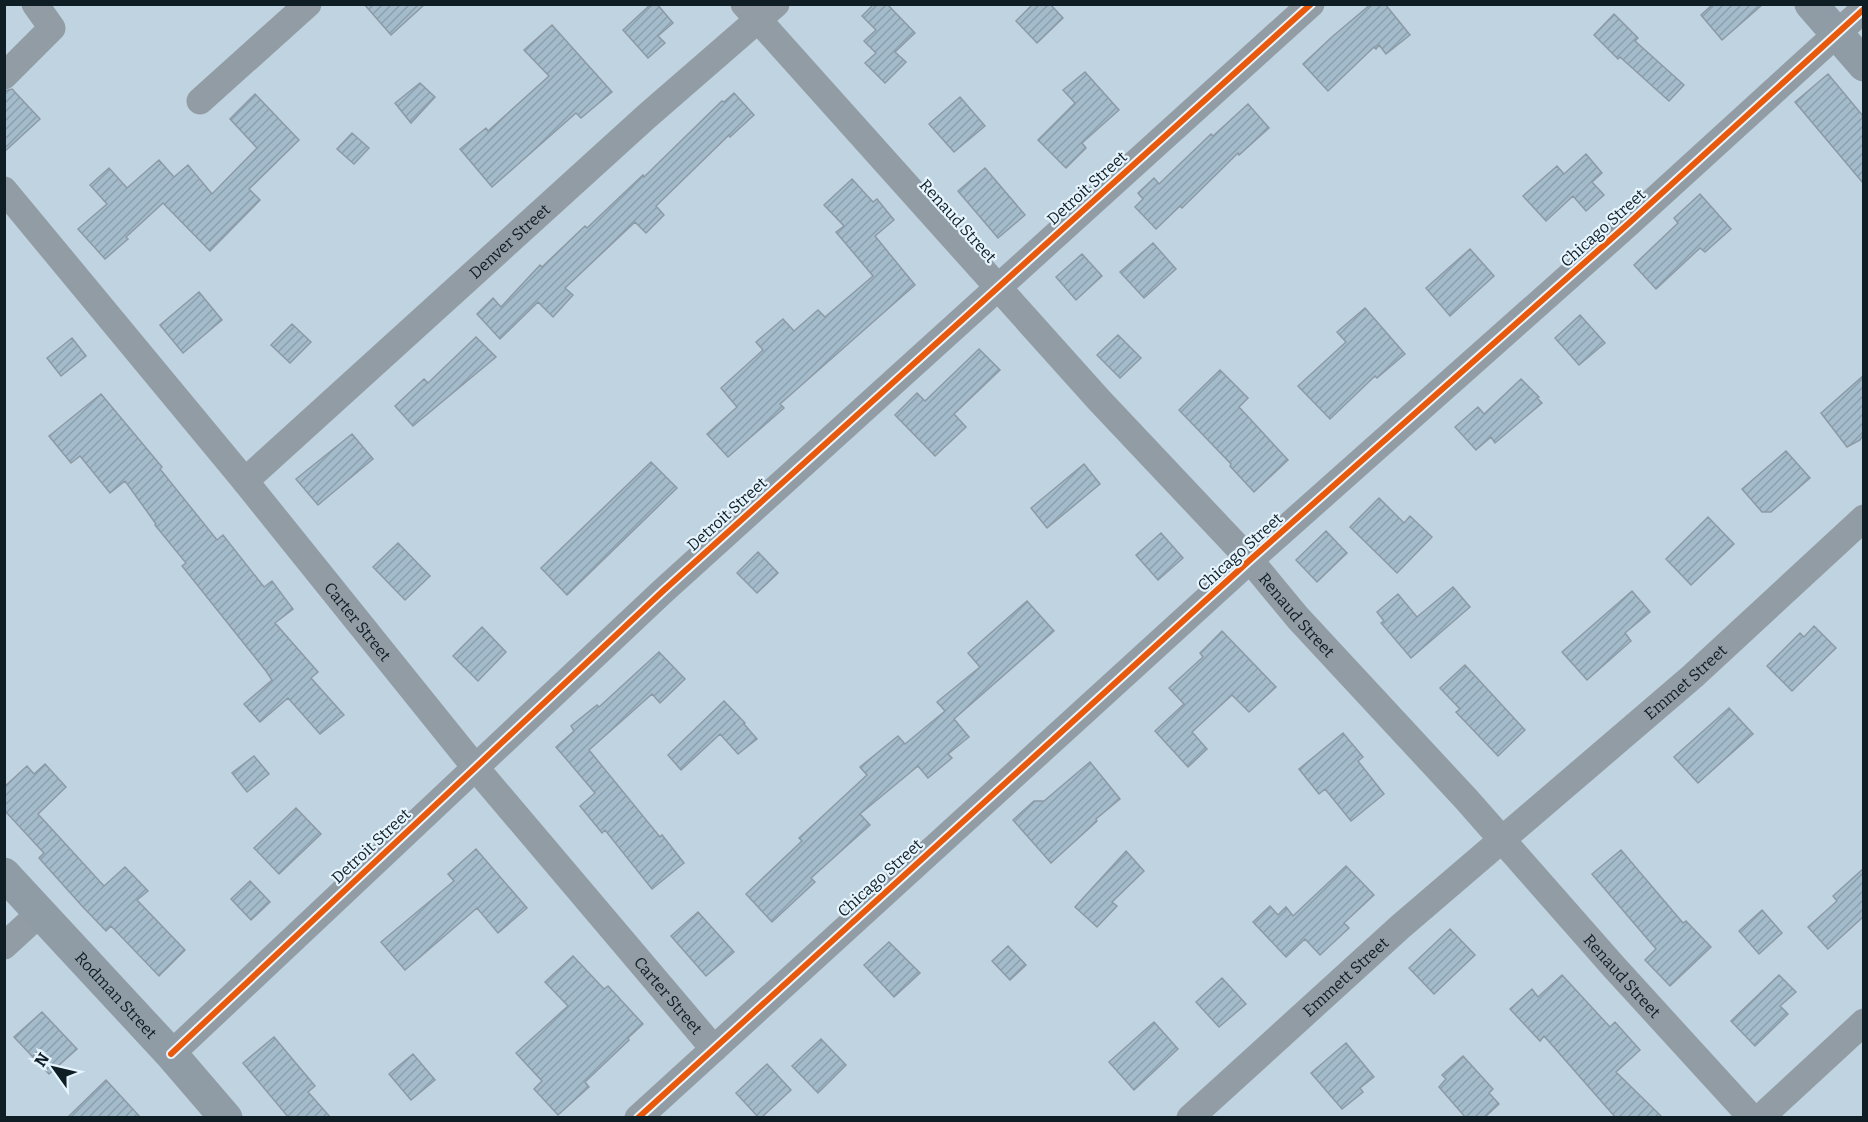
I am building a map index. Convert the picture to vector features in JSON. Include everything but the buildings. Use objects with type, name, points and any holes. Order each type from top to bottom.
[{"type":"street","points":[[4,76],[52,28],[35,4]]},
{"type":"street","points":[[200,101],[308,4]]},
{"type":"street","name":"Detroit Street","points":[[171,1054],[663,591],[1311,4]]},
{"type":"street","points":[[1811,4],[1863,65]]},
{"type":"street","name":"Renaud Street","points":[[759,9],[1099,400],[1250,560],[1298,618],[1503,841],[1752,1118]]},
{"type":"street","name":"Denver Street","points":[[244,481],[647,116],[759,9]]},
{"type":"street","name":"Chicago Street","points":[[638,1118],[1250,560],[1628,224],[1863,9]]},
{"type":"street","name":"Carter Street","points":[[4,190],[244,481],[475,767],[714,1049]]},
{"type":"street","name":"Emmet Street","points":[[1503,841],[1693,676],[1863,518]]},
{"type":"street","name":"Emmett Street","points":[[1190,1118],[1400,927],[1503,841]]},
{"type":"street","name":"Rodman Street","points":[[4,874],[171,1054],[226,1118]]},
{"type":"street","points":[[4,946],[40,913]]},
{"type":"street","points":[[1760,1118],[1863,1022]]},
{"type":"cycle path","points":[[171,1054],[663,591],[1311,4]]},
{"type":"cycle path","points":[[638,1118],[1250,560],[1628,224],[1864,9]]}]
